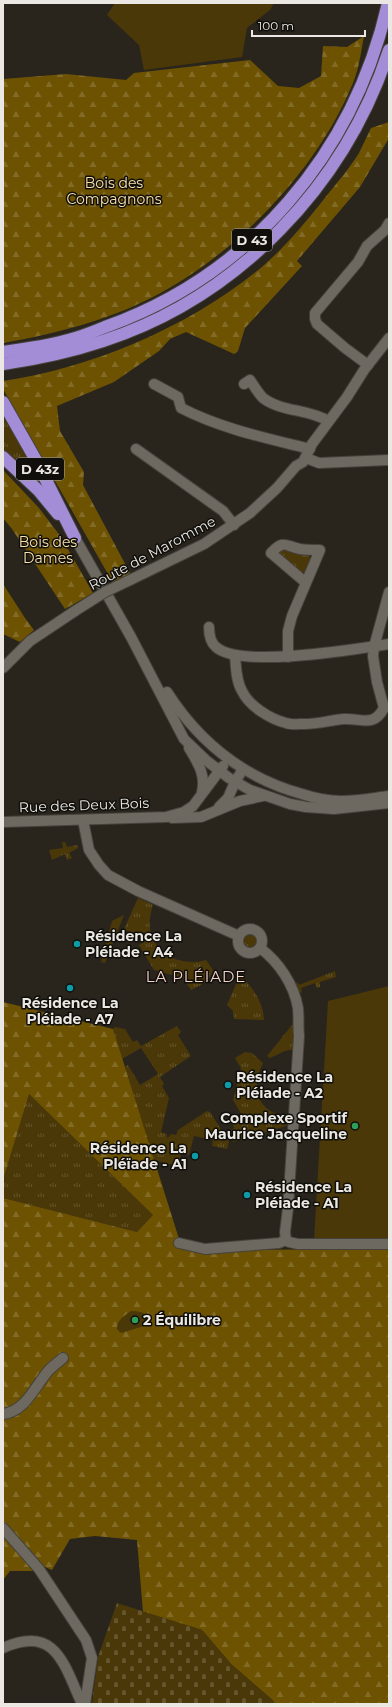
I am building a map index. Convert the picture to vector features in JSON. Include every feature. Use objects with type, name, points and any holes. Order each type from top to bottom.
[{"type":"highway","name":"D 43","points":[[3,352],[69,340],[128,319],[160,305],[216,269],[245,246],[290,201],[310,177],[337,135],[362,87],[384,23],[388,3]]},
{"type":"highway","name":"D 43","points":[[3,364],[77,350],[130,331],[159,318],[192,300],[242,266],[299,209],[334,164],[362,117],[374,91],[389,50]]},
{"type":"highway","name":"D 43z","points":[[3,402],[37,462],[75,538]]},
{"type":"highway","points":[[3,457],[38,491],[75,538]]},
{"type":"street","points":[[368,365],[345,348],[318,324],[315,319],[315,313],[358,262],[367,246],[385,230],[389,224]]},
{"type":"street","name":"Route de Maromme","points":[[3,668],[30,641],[75,611],[105,592],[204,544],[234,525],[260,503],[277,488],[296,466],[303,462],[328,421],[338,410],[357,380],[389,338]]},
{"type":"street","points":[[244,384],[250,380],[263,397],[272,402],[318,416],[328,421]]},
{"type":"street","points":[[154,384],[178,397],[181,408],[200,418],[231,430],[308,453],[319,463],[389,460]]},
{"type":"street","points":[[136,449],[223,512],[234,525]]},
{"type":"street","points":[[75,538],[131,637],[203,775],[204,783],[201,796]]},
{"type":"street","points":[[288,657],[288,631],[305,582],[320,550],[300,549],[285,544],[278,546],[271,553],[305,582]]},
{"type":"street","points":[[235,655],[238,680],[242,692],[251,703],[266,714],[286,723],[306,724],[345,719],[370,721],[380,716],[384,708],[377,682],[373,656],[374,646],[389,592]]},
{"type":"street","points":[[209,628],[209,637],[216,647],[235,655],[288,657],[389,644]]},
{"type":"street","points":[[131,637],[174,704],[186,719],[228,760],[258,778],[288,790],[312,797],[340,801],[389,796]]},
{"type":"street","points":[[184,739],[219,771],[235,782],[264,796],[306,807],[334,809],[389,803]]},
{"type":"street","name":"Rue des Deux Bois","points":[[166,817],[188,809],[201,796],[228,760]]},
{"type":"street","points":[[216,811],[228,798],[243,769]]},
{"type":"street","name":"Rue des Deux Bois","points":[[3,822],[166,817],[176,819],[195,818],[240,801],[264,796]]},
{"type":"street","points":[[82,820],[89,850],[108,875],[149,896],[239,936]]},
{"type":"street","points":[[253,929],[257,931],[262,937],[263,941],[260,948],[254,953],[244,952],[239,946],[239,936],[245,930],[253,929]]},
{"type":"street","points":[[260,948],[274,960],[280,968],[291,988],[298,1008],[299,1036],[285,1232],[286,1240]]},
{"type":"street","points":[[178,1243],[211,1249],[278,1243],[286,1240],[298,1244],[389,1244]]},
{"type":"street","points":[[3,1414],[14,1411],[24,1404],[50,1369],[63,1358]]},
{"type":"street","points":[[3,1528],[39,1568],[86,1640],[92,1658],[85,1704]]},
{"type":"street","points":[[3,1648],[26,1640],[44,1643],[54,1650],[60,1658],[82,1704]]},
{"type":"green space","points":[[115,3],[274,3],[270,10],[247,28],[242,57],[144,70],[139,45],[107,15]]},
{"type":"green space","name":"Bois des Compagnons","points":[[364,36],[353,83],[337,116],[318,148],[296,178],[271,207],[243,234],[214,258],[184,279],[153,297],[117,313],[80,326],[3,343],[3,79],[66,74],[126,80],[134,73],[250,60],[278,86],[299,88],[321,76],[323,46],[347,47]]},
{"type":"green space","points":[[389,122],[389,138],[360,187],[297,261],[302,266],[245,328],[238,351],[234,354],[186,332],[170,339],[159,351],[114,382],[57,406],[60,431],[84,472],[83,485],[130,573],[113,583],[3,389],[3,381],[37,375],[72,366],[106,354],[140,341],[174,325],[206,307],[263,266],[288,242],[351,165],[359,153],[371,128]]},
{"type":"green space","points":[[3,414],[52,502],[3,453]]},
{"type":"green space","name":"Bois des Dames","points":[[3,470],[39,508],[61,537],[93,593],[65,609],[12,529],[3,518]]},
{"type":"green space","points":[[285,547],[301,551],[308,555],[312,561],[305,572],[300,573],[280,556],[279,553]]},
{"type":"green space","name":"Bois des Dames","points":[[3,584],[34,630],[20,642],[3,634]]},
{"type":"green space","points":[[62,842],[65,842],[67,847],[77,845],[78,848],[69,853],[72,858],[67,860],[65,854],[52,860],[49,850],[63,848]]},
{"type":"green space","points":[[138,898],[153,905],[150,916],[150,928],[156,944],[161,950],[167,955],[182,961],[198,962],[206,960],[213,970],[210,977],[204,983],[191,990],[183,978],[154,970],[139,945],[150,938],[144,939],[124,929]]},
{"type":"green space","points":[[124,915],[105,963],[101,962],[112,921]]},
{"type":"green space","points":[[247,934],[253,934],[257,938],[257,944],[253,948],[247,948],[243,944],[243,938]]},
{"type":"green space","points":[[335,971],[336,977],[320,982],[320,987],[317,988],[315,983],[301,988],[302,993],[296,991],[295,985],[297,982],[299,985]]},
{"type":"green space","points":[[240,975],[256,995],[262,1007],[264,1020],[234,1019],[233,1011],[227,1005]]},
{"type":"green space","name":"Complexe Sportif Maurice Jacqueline","points":[[389,986],[389,1239],[314,1240],[328,1001]]},
{"type":"green space","points":[[3,1002],[113,1029],[180,1242],[228,1250],[389,1249],[389,1704],[277,1704],[231,1664],[202,1630],[143,1612],[137,1540],[95,1536],[70,1539],[52,1570],[22,1557],[34,1571],[10,1571],[3,1580],[3,1198],[137,1232],[153,1215],[29,1094],[3,1180]]},
{"type":"green space","points":[[292,1025],[296,1025],[295,1049],[285,1051],[270,1058],[267,1056]]},
{"type":"green space","points":[[177,1026],[181,1032],[178,1035],[191,1056],[160,1077],[164,1084],[162,1086],[169,1098],[161,1132],[167,1134],[168,1138],[171,1134],[176,1135],[178,1130],[207,1111],[210,1112],[229,1142],[227,1149],[212,1146],[213,1140],[194,1136],[189,1155],[181,1153],[179,1161],[183,1162],[182,1167],[154,1160],[125,1067],[128,1065],[140,1085],[158,1074],[141,1048],[122,1059],[113,1029],[115,1027],[125,1029],[133,1042],[137,1040],[141,1046]]},
{"type":"green space","points":[[245,1052],[252,1053],[263,1063],[257,1081],[259,1097],[268,1110],[287,1116],[286,1126],[233,1142],[228,1132],[234,1128],[233,1125],[243,1117],[233,1100],[241,1068],[235,1058]]},
{"type":"green space","points":[[29,1094],[153,1215],[137,1232],[3,1198],[3,1180]]},
{"type":"green space","name":"2 Équilibre","points":[[131,1311],[146,1314],[150,1318],[149,1323],[121,1333],[117,1329],[118,1323],[121,1318]]},
{"type":"green space","points":[[117,1603],[202,1630],[231,1664],[277,1704],[92,1704],[98,1657]]},
{"type":"place","name":"Résidence La Pléiade - A4","points":[[77,944]]},
{"type":"place","name":"Résidence La Pléiade - A7","points":[[70,988]]},
{"type":"place","name":"Résidence La Pléiade - A2","points":[[228,1085]]},
{"type":"place","name":"Complexe Sportif Maurice Jacqueline","points":[[355,1126]]},
{"type":"place","name":"Résidence La Pléïade - A1","points":[[195,1156]]},
{"type":"place","name":"Résidence La Pléiade - A1","points":[[247,1195]]},
{"type":"place","name":"2 Équilibre","points":[[135,1320]]},
{"type":"district","name":"LA PLÉIADE","points":[[196,976]]}]
